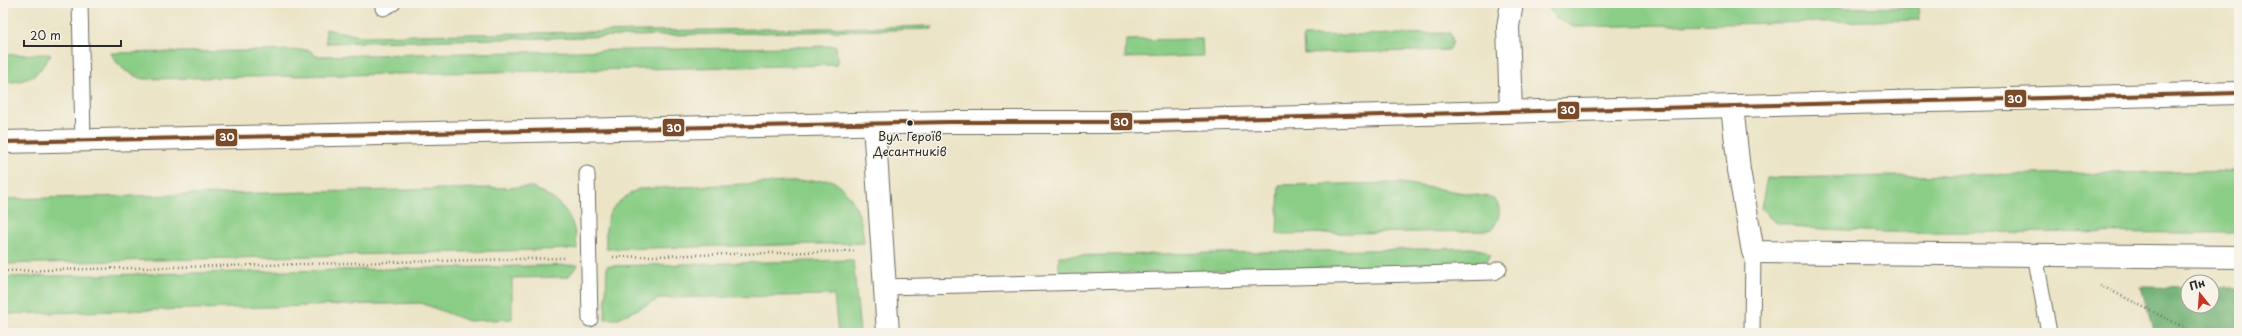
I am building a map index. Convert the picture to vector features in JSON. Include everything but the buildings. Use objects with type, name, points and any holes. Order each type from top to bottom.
[{"type":"main road","points":[[1511,111],[1508,27],[1512,3]]},
{"type":"main road","points":[[3,142],[874,124],[1109,122],[2239,93]]},
{"type":"main road","points":[[1732,106],[1739,170],[1743,228],[1753,252],[2239,256]]},
{"type":"main road","points":[[874,124],[888,333]]},
{"type":"lane","points":[[80,3],[83,140]]},
{"type":"lane","points":[[587,174],[590,319]]},
{"type":"lane","points":[[1752,333],[1753,252]]},
{"type":"lane","points":[[2035,254],[2049,333]]},
{"type":"lane","points":[[884,287],[1494,272],[1499,269]]},
{"type":"path","points":[[3,270],[856,251]]},
{"type":"path","points":[[2098,284],[2195,333]]},
{"type":"green space","points":[[1547,3],[1831,3],[1832,8],[1918,7],[1919,20],[1574,27],[1555,18]]},
{"type":"green space","points":[[933,26],[932,29],[326,43],[326,29],[360,36]]},
{"type":"green space","points":[[1450,33],[1453,42],[1449,50],[1304,54],[1303,36]]},
{"type":"green space","points":[[1202,39],[1203,56],[1125,58],[1126,40]]},
{"type":"green space","points":[[836,46],[838,65],[143,79],[124,69],[111,53],[309,50],[316,56]]},
{"type":"green space","points":[[51,54],[41,69],[32,77],[20,81],[3,83],[3,55]]},
{"type":"green space","points":[[2239,171],[2239,233],[1885,232],[1804,228],[1775,222],[1761,208],[1767,178]]},
{"type":"green space","points":[[831,180],[846,192],[856,207],[864,243],[606,249],[606,228],[610,213],[620,201],[638,189]]},
{"type":"green space","points":[[1401,183],[1490,197],[1499,208],[1499,216],[1492,229],[1484,231],[1277,234],[1279,185]]},
{"type":"green space","points":[[531,187],[551,198],[565,210],[573,227],[577,249],[3,264],[3,199]]},
{"type":"green space","points":[[1473,248],[1485,251],[1490,256],[1486,261],[1478,264],[1059,275],[1059,256]]},
{"type":"green space","points":[[853,260],[860,333],[838,333],[834,295],[662,298],[616,319],[605,319],[607,266]]},
{"type":"green space","points":[[578,265],[568,277],[512,278],[512,319],[468,321],[421,303],[3,314],[3,277]]},
{"type":"green space","points":[[2141,287],[2180,288],[2180,314],[2220,314],[2220,288],[2239,288],[2239,333],[2154,333]]},
{"type":"transit line","name":"30","points":[[3,142],[949,122],[1109,122],[2239,93]]},
{"type":"place","name":"Вул. Героїв Десантників","points":[[910,123]]}]
